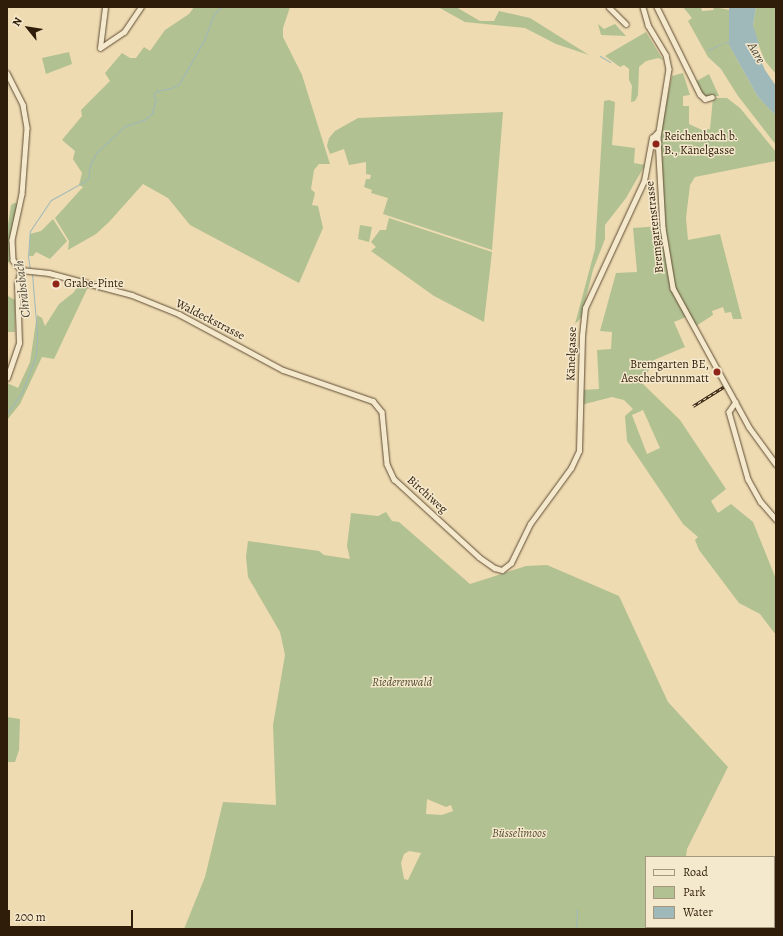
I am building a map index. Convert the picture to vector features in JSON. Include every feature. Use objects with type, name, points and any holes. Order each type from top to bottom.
[{"type":"street","points":[[105,7],[100,48],[124,32],[140,7]]},
{"type":"street","points":[[609,7],[626,24]]},
{"type":"street","points":[[643,7],[648,25],[666,55],[669,69],[669,80],[658,132]]},
{"type":"street","points":[[657,7],[700,94],[705,99],[712,97]]},
{"type":"street","points":[[7,74],[23,105],[27,128],[22,194],[12,240],[13,260],[21,270],[17,284],[19,343],[7,378]]},
{"type":"street","name":"Bremgartenstrasse","points":[[658,132],[663,228],[669,272],[675,293],[757,438],[776,464]]},
{"type":"street","name":"Känelgasse","points":[[502,570],[511,563],[530,524],[571,468],[579,451],[582,336],[586,308],[644,181],[652,138],[658,132]]},
{"type":"street","name":"Waldeckstrasse","points":[[21,270],[115,290],[155,304],[211,330],[283,370],[368,398],[381,409]]},
{"type":"street","points":[[736,402],[729,412],[745,472],[761,502],[776,519]]},
{"type":"street","name":"Birchiweg","points":[[381,409],[387,464],[394,479],[479,556],[494,568],[502,570]]},
{"type":"green space","points":[[194,7],[290,7],[283,28],[283,37],[302,75],[330,164],[319,164],[314,170],[311,189],[315,193],[312,205],[318,206],[323,228],[299,283],[190,225],[168,198],[143,184],[109,222],[96,234],[68,250],[69,241],[55,218],[83,187],[79,185],[82,173],[73,159],[75,151],[62,140],[82,116],[81,110],[110,81],[105,73],[122,53],[130,58],[136,58],[144,47],[150,51],[165,30],[189,14]]},
{"type":"green space","points":[[438,7],[456,7],[480,21],[494,21],[499,11],[530,18],[589,55],[556,44],[525,28],[465,22]]},
{"type":"green space","points":[[683,7],[701,7],[702,11],[714,10],[713,7],[730,10],[729,45],[758,97],[776,116],[776,145],[738,96],[721,69],[708,57],[688,21],[692,18]]},
{"type":"green space","points":[[756,7],[776,7],[776,74],[765,61],[756,39],[753,25]]},
{"type":"green space","points":[[598,24],[604,29],[615,24],[626,36],[601,35]]},
{"type":"green space","points":[[646,32],[663,60],[658,58],[646,61],[639,67],[638,95],[635,101],[631,102],[632,86],[629,80],[629,69],[624,65],[620,67],[605,56]]},
{"type":"green space","points":[[69,52],[72,64],[46,74],[42,58]]},
{"type":"green space","points":[[683,73],[690,95],[683,96],[683,106],[689,106],[689,124],[702,130],[710,129],[713,98],[727,98],[740,108],[776,152],[776,161],[695,177],[690,185],[686,218],[688,240],[720,234],[742,319],[733,319],[731,312],[725,313],[723,307],[712,311],[713,315],[696,326],[675,287],[665,228],[660,132],[672,76]]},
{"type":"green space","points":[[709,74],[719,96],[704,97],[695,82]]},
{"type":"green space","points":[[609,100],[615,102],[612,145],[635,148],[634,163],[645,165],[626,198],[605,225],[605,239],[593,270],[581,318],[575,324],[595,249],[604,101]]},
{"type":"green space","points":[[503,112],[492,250],[383,214],[388,198],[371,193],[372,190],[364,187],[366,179],[370,179],[371,175],[366,174],[366,162],[349,165],[344,149],[330,154],[327,146],[329,138],[335,131],[358,118]]},
{"type":"green space","points":[[14,203],[22,204],[17,223],[14,223],[12,261],[7,263],[7,231],[11,205]]},
{"type":"green space","points":[[389,218],[492,252],[484,322],[434,296],[371,251],[376,247],[371,242],[380,230],[386,230]]},
{"type":"green space","points":[[53,219],[67,241],[50,259],[36,252],[33,256],[29,256],[30,234],[41,231]]},
{"type":"green space","points":[[360,225],[372,227],[369,242],[358,239]]},
{"type":"green space","points":[[661,226],[671,288],[686,317],[674,322],[685,347],[654,360],[642,383],[680,420],[726,489],[711,501],[718,513],[731,504],[753,522],[776,579],[776,635],[760,614],[739,603],[699,550],[695,540],[698,537],[683,524],[627,441],[625,416],[633,409],[624,400],[612,397],[581,405],[581,390],[599,389],[597,350],[611,349],[612,332],[600,331],[616,273],[637,272],[633,228]],"holes":[[[643,410],[660,448],[647,454],[632,415]]]},
{"type":"green space","points":[[81,283],[89,285],[54,359],[42,357],[20,404],[7,420],[7,383],[18,388],[30,362],[37,315],[42,318],[45,326],[59,304],[73,293]]},
{"type":"green space","points":[[7,290],[8,296],[15,300],[15,332],[7,332]]},
{"type":"green space","name":"Riederenwald","points":[[386,512],[392,521],[399,522],[470,584],[526,566],[547,565],[619,596],[668,702],[728,767],[687,849],[686,856],[645,856],[645,928],[675,929],[184,929],[205,877],[223,802],[276,805],[273,725],[285,655],[280,632],[248,577],[246,557],[248,541],[319,551],[324,555],[350,559],[347,546],[351,513],[378,516]],"holes":[[[427,799],[446,807],[451,805],[453,811],[442,815],[426,814]],[[409,851],[421,853],[408,880],[404,879],[401,863],[404,854]]]},
{"type":"green space","points":[[7,717],[20,719],[19,750],[15,762],[7,762]]},
{"type":"water","name":"Aare","points":[[729,7],[756,7],[753,25],[759,44],[756,50],[765,70],[776,86],[776,116],[758,97],[729,45]]},
{"type":"waterway","name":"Chräbsbach","points":[[30,269],[28,257],[30,231],[51,200],[84,182],[88,178],[90,165],[96,153],[125,126],[144,120],[152,113],[156,99],[153,96],[156,91],[171,88],[179,84],[204,40],[214,14],[221,7]]},
{"type":"waterway","points":[[724,43],[729,41]]},
{"type":"waterway","points":[[708,50],[721,44]]},
{"type":"waterway","points":[[600,56],[610,62]]},
{"type":"waterway","name":"Chräbsbach","points":[[7,413],[22,392],[36,356],[37,334],[32,273]]},
{"type":"waterway","points":[[576,929],[577,909]]},
{"type":"railway","points":[[693,406],[723,387]]},
{"type":"place","name":"Reichenbach b. B., Känelgasse","points":[[656,144]]},
{"type":"place","name":"Grabe-Pinte","points":[[56,284]]},
{"type":"place","name":"Bremgarten BE, Aeschebrunnmatt","points":[[717,372]]},
{"type":"park label","name":"Büsselimoos","points":[[519,834]]}]
